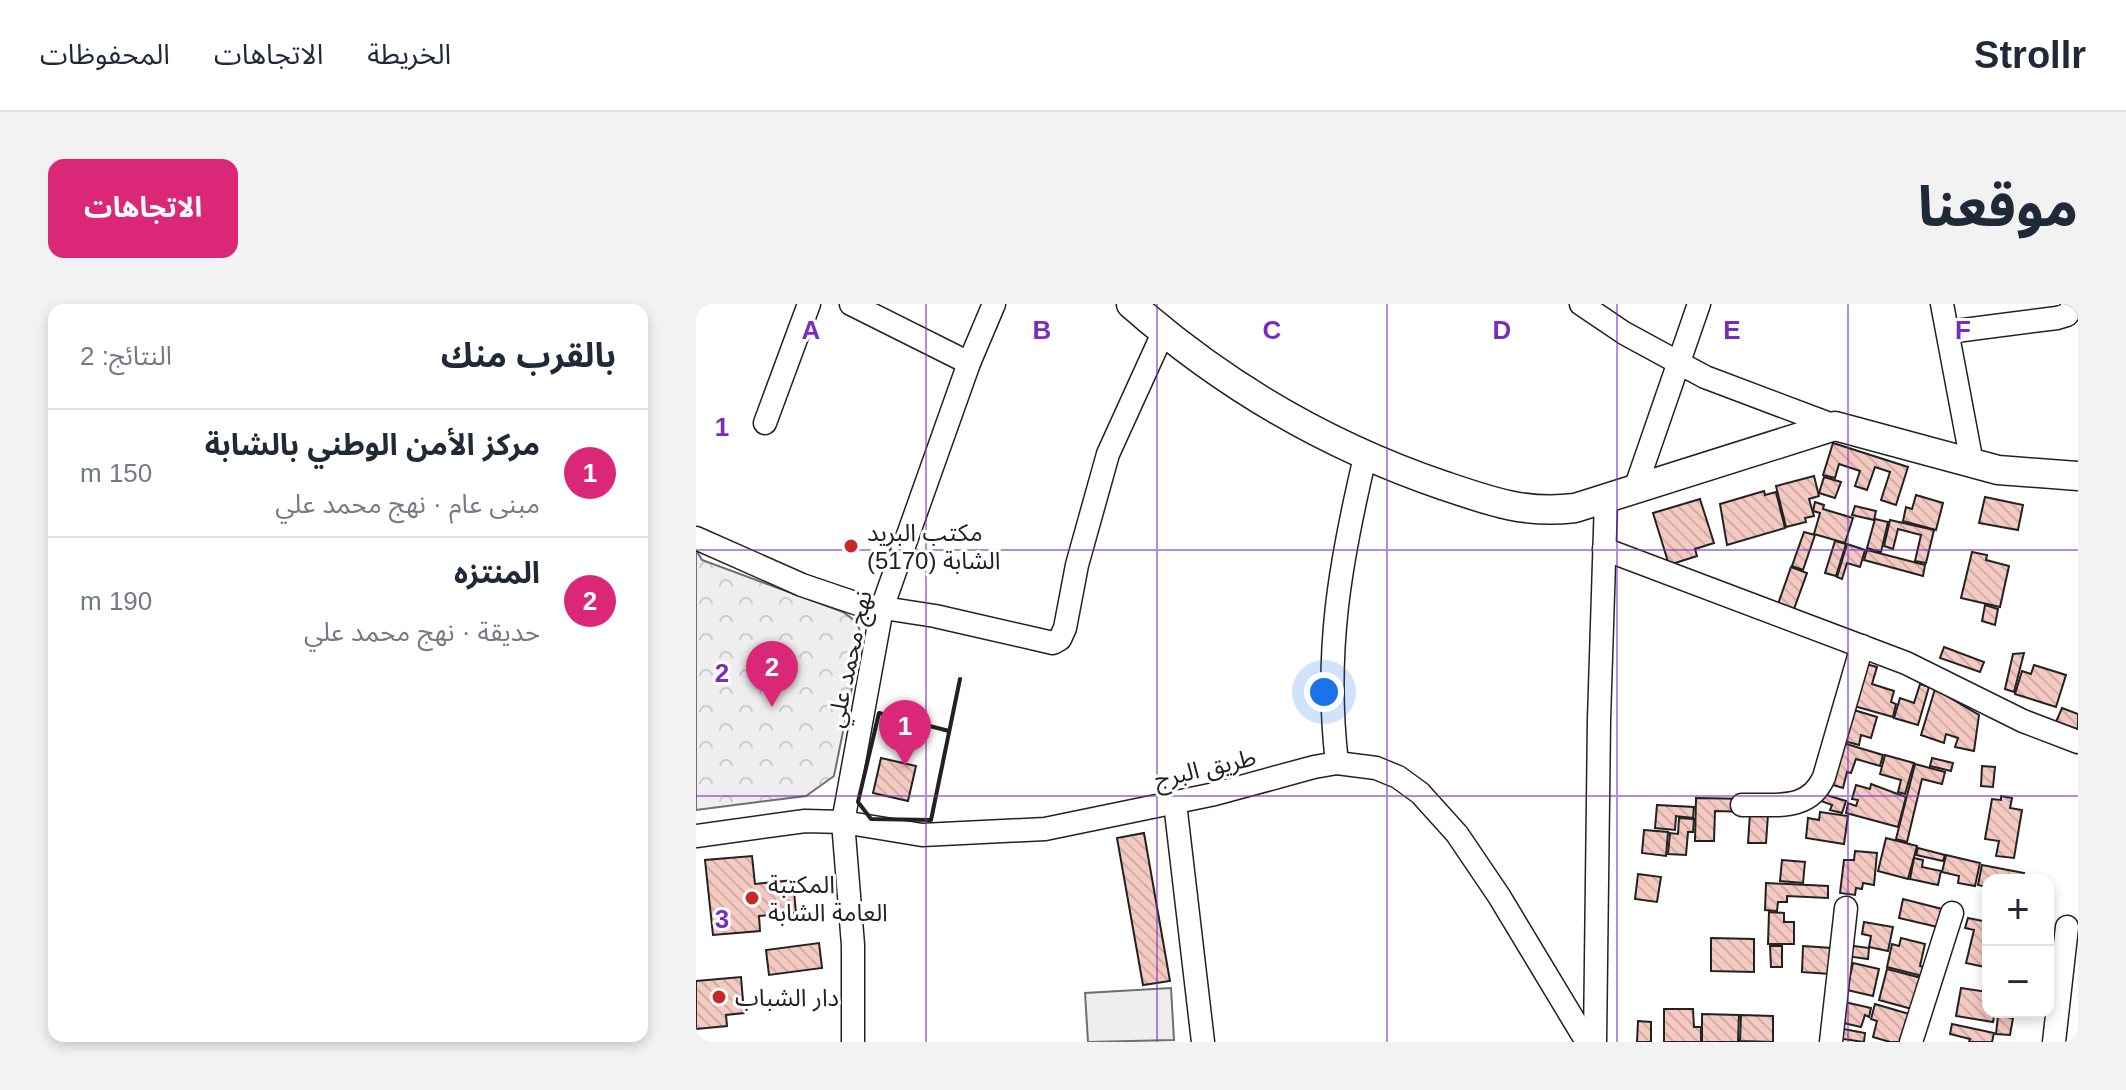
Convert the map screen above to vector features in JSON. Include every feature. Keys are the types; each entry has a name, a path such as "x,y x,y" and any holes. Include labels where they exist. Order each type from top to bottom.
{"main road":[{"path":"1131,304 1163,333 1267,406 1365,457 1518,508 1547,511 1575,508 1835,426 2009,471 2078,476"}],"street":[{"path":"765,423 809,304"},
{"path":"851,304 969,363"},
{"name":"نهج محمد علي","path":"853,1042 853,945 843,822 882,608 969,363 994,304"},
{"path":"1581,304 1678,364 1835,426"},
{"path":"1635,489 1699,304"},
{"path":"1942,304 1972,463"},
{"path":"1948,332 2057,318 2067,315 2075,304"},
{"path":"696,538 814,590 858,604 935,616 1053,643 1060,639 1065,628 1077,565 1108,454 1163,333"},
{"path":"1337,763 1331,695 1334,618 1344,552 1365,457"},
{"path":"1595,1042 1606,499"},
{"path":"1604,549 1862,646 1927,673 2023,721 2078,742"},
{"path":"1742,805 1792,804 1815,794 1824,777 1862,646"},
{"name":"طريق البرج","path":"696,836 805,821 843,822 922,835 1045,829 1175,803 1337,763 1376,768 1398,777 1436,808 1499,896 1587,1042"},
{"path":"1175,803 1203,1042"},
{"path":"1831,1042 1846,908"},
{"path":"1911,1042 1952,913"},
{"path":"2054,1042 2067,927"}],"green space":[{"path":"696,550 702,560 843,612 857,622 862,638 834,776 806,796 696,810"},
{"path":"1171,988 1174,1040 1088,1042 1085,993"}],"building":[{"path":"1833,443 1908,467 1896,505 1881,500 1890,472 1875,467 1867,490 1855,486 1860,471 1839,464 1835,478 1823,475"},
{"path":"1814,476 1819,496 1809,499 1814,516 1805,518 1806,522 1786,527 1776,486"},
{"path":"1824,477 1841,482 1835,498 1819,493"},
{"path":"1764,491 1765,495 1776,492 1785,528 1727,545 1720,504"},
{"path":"1916,495 1943,503 1936,530 1903,521 1906,507 1912,509"},
{"path":"1985,497 2023,505 2018,530 1979,523"},
{"path":"1700,499 1714,543 1695,549 1697,556 1669,565 1653,513"},
{"path":"1815,502 1824,505 1823,509 1853,518 1845,543 1814,534 1820,513 1813,511"},
{"path":"1855,506 1876,511 1874,520 1852,515"},
{"path":"1875,519 1888,522 1881,552 1867,548"},
{"path":"1890,520 1934,530 1926,563 1915,561 1921,535 1898,529 1893,549 1884,546"},
{"path":"1804,532 1815,535 1803,570 1792,566"},
{"path":"1835,541 1846,544 1836,576 1825,573"},
{"path":"1847,544 1865,550 1860,567 1847,563 1842,579 1837,577"},
{"path":"1867,550 1925,565 1923,576 1864,560"},
{"path":"1972,552 1987,555 1986,560 2009,566 2000,607 1961,598"},
{"path":"1791,567 1807,573 1794,609 1778,604"},
{"path":"1985,605 1998,609 1995,625 1982,621"},
{"path":"1944,647 1984,662 1980,672 1940,658"},
{"path":"2024,653 2014,692 2005,689 2013,654"},
{"path":"1866,664 1877,667 1872,684 1894,691 1891,702 1896,704 1893,717 1854,706"},
{"path":"2034,665 2066,675 2056,707 2015,694 2022,671 2031,674"},
{"path":"1920,684 1929,687 1918,725 1894,718 1900,698 1914,703"},
{"path":"1935,689 1979,715 1974,751 1955,747 1958,738 1946,734 1944,743 1921,735"},
{"path":"2062,708 2078,714 2078,729 2056,722"},
{"path":"1854,710 1877,717 1871,738 1861,735 1859,745 1844,741"},
{"path":"1843,743 1883,755 1880,766 1856,759 1851,773 1847,772 1843,788 1830,784"},
{"path":"1885,755 1914,763 1905,794 1898,792 1901,780 1880,774"},
{"path":"881,758 916,766 908,801 873,793"},
{"path":"1932,758 1953,763 1951,771 1930,766"},
{"path":"1915,764 1945,772 1942,784 1922,779 1907,842 1896,839"},
{"path":"1982,766 1995,767 1993,787 1981,786"},
{"path":"1871,784 1906,797 1898,827 1846,813 1848,803 1856,806 1858,800 1852,799 1856,785 1870,789"},
{"path":"1823,794 1846,801 1842,813 1830,810 1832,805 1821,801"},
{"path":"2001,796 2012,798 2010,808 2022,810 2014,858 1996,856 1999,841 1985,839 1992,799 2001,800"},
{"path":"1696,798 1750,799 1749,812 1715,811 1714,841 1695,841"},
{"path":"1751,799 1769,801 1766,843 1748,843"},
{"path":"1657,805 1694,807 1693,818 1676,816 1675,830 1655,828"},
{"path":"1820,812 1848,816 1844,844 1806,838 1808,818 1819,820"},
{"path":"1679,818 1694,819 1693,832 1688,832 1686,855 1668,854 1670,833 1678,834"},
{"path":"1644,830 1668,832 1666,856 1642,853"},
{"path":"1144,833 1170,981 1143,985 1117,838"},
{"path":"1886,838 1917,846 1908,879 1878,871"},
{"path":"1918,848 1945,855 1943,861 1916,855"},
{"path":"1855,851 1877,853 1874,885 1863,883 1862,889 1856,888 1855,895 1840,893 1844,860 1854,860"},
{"path":"1946,855 1980,863 1975,886 1958,883 1959,876 1942,872"},
{"name":"المكتبة العامة الشابة","path":"752,856 755,884 793,880 796,913 759,916 760,931 713,935 705,860"},
{"path":"1914,858 1923,860 1922,867 1941,871 1938,885 1910,879"},
{"path":"1782,860 1805,862 1803,883 1780,881"},
{"path":"1982,865 2024,873 1982,874 1982,886 1978,885"},
{"path":"1638,874 1661,877 1657,902 1635,899"},
{"path":"1766,883 1828,886 1828,898 1787,896 1787,902 1778,902 1777,911 1765,910"},
{"path":"1903,899 1950,911 1946,929 1899,918"},
{"path":"1769,912 1784,913 1784,922 1794,922 1794,944 1768,944"},
{"path":"1968,918 1982,921 1982,966 1966,963 1974,930 1965,928"},
{"path":"1864,922 1893,927 1888,951 1869,947 1871,936 1862,934"},
{"path":"1711,938 1754,939 1754,972 1711,971"},
{"path":"1901,938 1925,944 1920,966 1932,969 1930,978 1887,967 1892,944 1899,946"},
{"path":"819,943 822,968 769,975 766,950"},
{"path":"1847,945 1869,948 1868,959 1846,956"},
{"path":"1770,946 1782,946 1782,967 1771,967"},
{"path":"1803,946 1832,948 1830,974 1802,972"},
{"path":"1853,963 1879,969 1873,996 1847,990"},
{"path":"1887,969 1929,980 1912,1009 1879,1000"},
{"name":"دار الشباب","path":"741,977 744,1013 726,1015 727,1026 696,1029 696,981"},
{"path":"1961,988 1982,991 1982,1018 1994,1018 1993,1022 1956,1016"},
{"path":"1840,1001 1871,1008 1869,1017 1865,1015 1861,1027 1839,1022"},
{"path":"1875,1004 1916,1016 1909,1042 1890,1042 1873,1037 1877,1021 1871,1019"},
{"path":"1664,1009 1693,1009 1694,1027 1701,1027 1701,1042 1664,1042"},
{"path":"1702,1014 1739,1015 1738,1042 1702,1042"},
{"path":"1741,1015 1773,1016 1773,1042 1740,1041"},
{"path":"1998,1018 2013,1018 2010,1035 1996,1034"},
{"path":"1638,1021 1651,1022 1651,1042 1637,1042"},
{"path":"1952,1024 1994,1033 1992,1042 1969,1042 1970,1039 1950,1034"},
{"path":"1838,1028 1865,1033 1864,1042 1836,1038"}],"wall":[{"path":"949,731 879,713 858,802 871,819 931,820 960,679"}],"place":[{"name":"مكتب البريد الشابة (5170)","path":"851,546"},
{"name":"المنتزه","path":"772,707"},
{"name":"مركز الأمن الوطني بالشابة","path":"905,766"},
{"name":"المكتبة العامة الشابة","path":"752,898"},
{"name":"دار الشباب","path":"719,997"}]}
